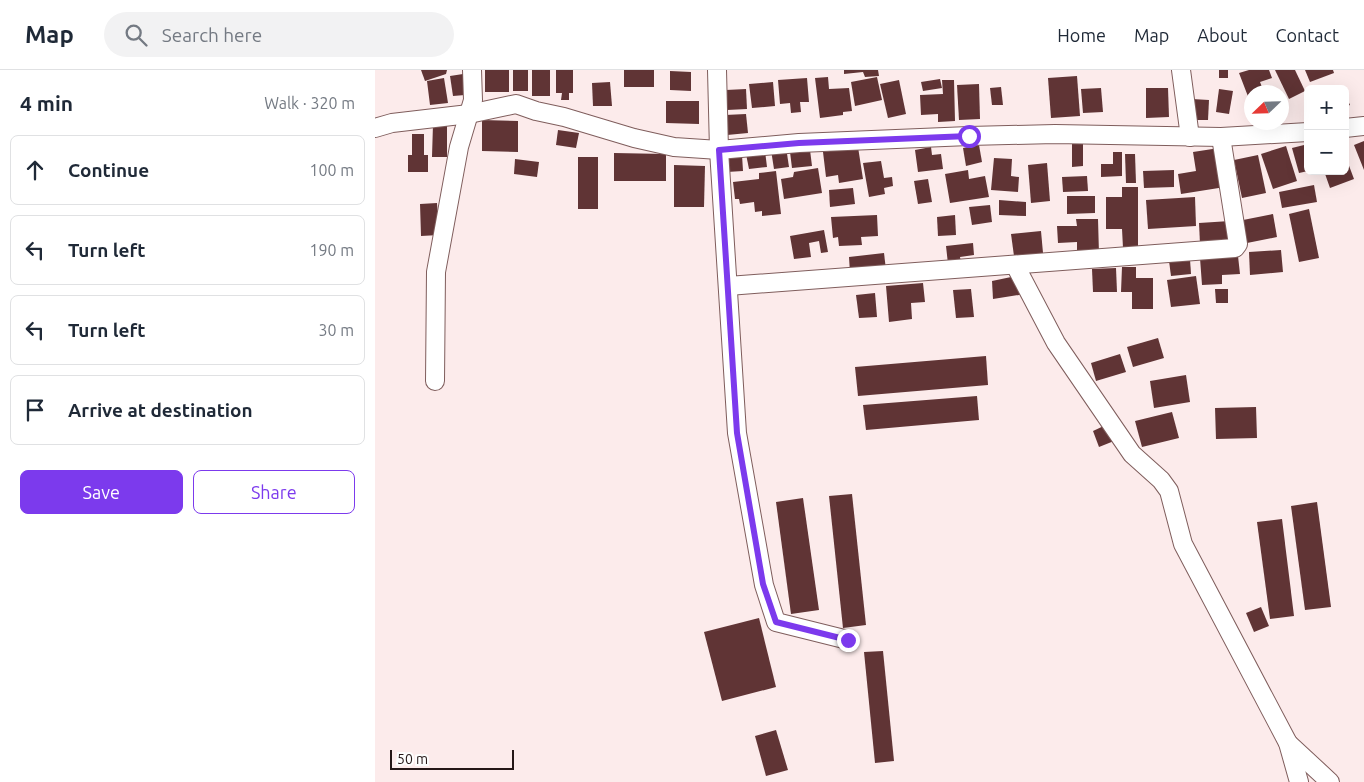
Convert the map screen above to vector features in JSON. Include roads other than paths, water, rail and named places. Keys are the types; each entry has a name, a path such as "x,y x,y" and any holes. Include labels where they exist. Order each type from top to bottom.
{"street":[{"path":"435,381 437,272 459,148 473,100 472,70"},
{"path":"717,70 719,150 737,433 763,584 776,622 848,640"},
{"path":"1181,70 1191,137"},
{"path":"375,128 392,123 469,114 516,104 537,112 564,117 634,138 674,147 719,150 799,143 969,136 1055,134 1221,137 1304,132"},
{"path":"1349,128 1364,126"},
{"path":"728,286 1236,247 1238,244 1221,137"},
{"path":"1015,265 1055,343 1132,454 1165,484 1169,492 1183,544 1288,743 1299,782"},
{"path":"1288,743 1330,782"}]}
